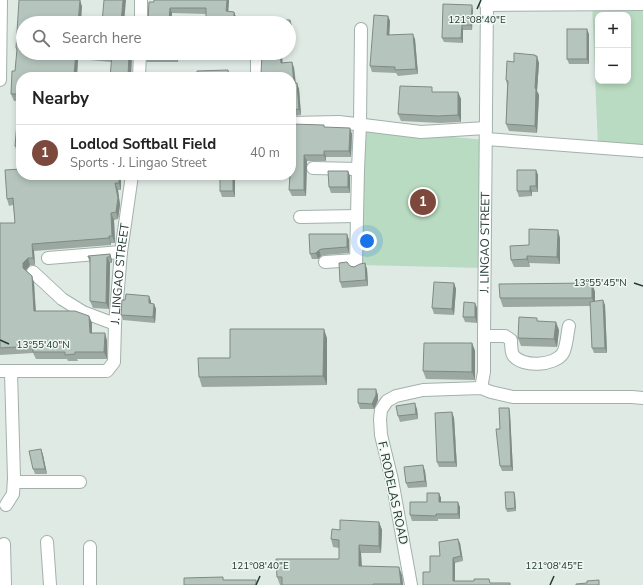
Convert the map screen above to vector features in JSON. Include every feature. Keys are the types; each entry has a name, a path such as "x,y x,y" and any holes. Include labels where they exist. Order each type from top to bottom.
{"street":[{"path":"0,80 1,0"},
{"path":"141,0 141,16"},
{"path":"486,2 643,4"},
{"name":"J. LINGAO STREET","path":"481,388 484,372 486,2"},
{"path":"325,262 356,262 361,29"},
{"path":"140,60 140,72"},
{"path":"257,60 257,72"},
{"path":"296,123 339,122 421,132 486,134 643,151"},
{"path":"313,168 358,169"},
{"name":"J. LINGAO STREET","path":"6,372 107,371 114,362 115,324 121,252 131,180"},
{"path":"300,217 357,216"},
{"path":"48,258 121,252"},
{"path":"33,272 62,299 83,312 115,324"},
{"path":"484,336 505,336 510,340 512,353 516,359 542,364 556,360 563,352 569,326"},
{"path":"6,372 14,482 13,494 6,505"},
{"path":"481,388 490,392 514,397 643,398"},
{"name":"F. RODELAS ROAD","path":"411,585 392,480 381,435 381,410 387,402 396,396 423,390 481,388"},
{"path":"14,482 80,482"},
{"path":"47,542 50,585"},
{"path":"4,544 6,585"},
{"path":"90,547 90,585"}],"green space":[{"path":"643,0 643,150 598,147 595,84 631,84 631,12 595,12 595,75 592,3"},
{"path":"364,129 486,140 483,268 362,265"}],"building":[{"path":"19,0 80,0 79,16 18,16"},
{"path":"104,0 123,0 122,16 103,16"},
{"path":"154,0 227,0 226,11 234,12 234,16 206,16 206,8 170,8 169,16 148,16 149,2 154,2"},
{"path":"443,4 472,5 471,25 462,25 461,38 442,38"},
{"path":"374,15 388,16 387,35 413,34 416,69 395,70 395,67 370,66"},
{"path":"567,29 587,29 587,59 567,59"},
{"path":"514,53 537,56 535,126 506,124 508,81 506,80 507,61 514,62"},
{"path":"16,60 75,60 74,72 16,72 16,94 11,94 12,71 15,71"},
{"path":"112,60 129,60 128,72 110,72"},
{"path":"262,60 281,60 281,63 292,62 293,72 261,72"},
{"path":"228,70 228,72 197,72"},
{"path":"296,83 297,83 299,109 296,109"},
{"path":"400,86 432,87 432,92 458,92 458,115 438,116 398,114"},
{"path":"296,124 350,128 349,151 324,151 324,155 304,155 304,190 289,190 290,180 296,180"},
{"path":"16,169 16,180 119,180 119,183 115,183 118,198 116,212 111,213 112,236 109,236 109,238 32,244 33,258 28,258 23,263 23,268 32,276 34,311 75,311 89,316 90,333 105,333 104,352 75,352 75,354 65,355 65,352 33,352 33,346 0,348 0,223 15,223 13,198 7,199 5,170"},
{"path":"517,170 536,170 536,186 530,186 530,191 517,191"},
{"path":"328,171 348,171 348,187 329,187"},
{"path":"220,180 233,180 233,191 220,191"},
{"path":"529,229 558,230 557,257 527,256 527,259 511,260 510,246 529,245"},
{"path":"309,234 347,234 347,247 322,249 316,253 310,254"},
{"path":"110,254 110,257 107,257 106,303 90,301 90,257 88,256"},
{"path":"347,262 350,266 354,267 365,263 366,280 340,282 339,263"},
{"path":"434,282 454,283 452,309 432,308"},
{"path":"592,283 592,298 500,298 499,284"},
{"path":"126,294 149,296 149,303 154,304 153,317 121,315 122,300 125,300"},
{"path":"603,300 605,348 592,348 590,302"},
{"path":"464,302 475,303 475,317 463,317"},
{"path":"519,317 537,318 537,321 556,322 554,339 518,338"},
{"path":"230,329 324,329 323,376 199,377 198,358 230,358"},
{"path":"424,343 472,343 472,372 423,371"},
{"path":"358,389 376,389 376,395 372,404 358,403"},
{"path":"415,403 416,414 398,416 396,406"},
{"path":"499,408 509,408 511,466 500,466 496,429 500,429"},
{"path":"452,412 455,462 437,462 435,413"},
{"path":"41,449 45,469 33,469 29,451"},
{"path":"423,465 425,481 406,483 404,467"},
{"path":"505,492 514,492 515,508 506,509"},
{"path":"427,493 439,493 439,502 458,502 458,514 436,514 436,516 410,515 410,502 427,502"},
{"path":"340,520 379,522 379,546 359,545 359,566 399,567 401,584 282,585 282,577 277,577 276,559 339,559 339,540 331,539 332,529 340,530"},
{"path":"458,539 461,556 453,558 453,581 489,579 490,583 510,583 510,585 423,585 423,572 430,572 430,556 440,556 439,542"},
{"path":"223,577 223,580 256,580 256,585 184,585 184,578"},
{"path":"599,580 599,585 576,585 587,583 587,581"}],"place":[{"name":"Lodlod Softball Field","path":"423,202"}]}
